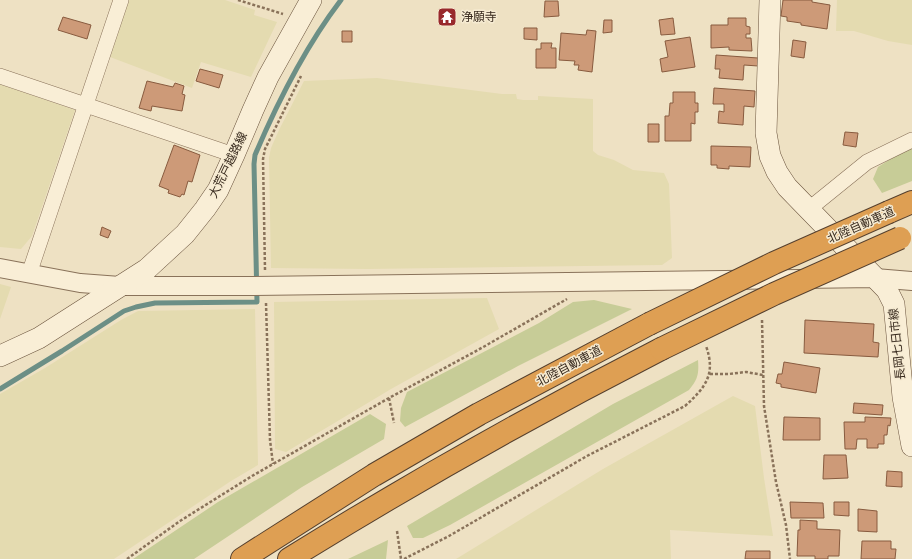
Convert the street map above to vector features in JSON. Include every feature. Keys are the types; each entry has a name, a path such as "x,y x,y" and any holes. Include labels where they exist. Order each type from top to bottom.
{"highway":[{"name":"北陸自動車道","path":"242,559 374,475 565,367 649,324 774,264 912,202"},
{"path":"289,559 385,500 578,391 774,294 906,235"},
{"path":"309,559 388,504 491,440"}],"main road":[{"name":"大荒戸越路線","path":"0,356 39,338 147,269 185,234 218,190 268,77 312,0"},
{"name":"長岡七日市線","path":"770,0 766,133 770,156 777,172 787,188 887,290 894,304 903,397 912,446"}],"street":[{"path":"29,274 121,0"},
{"path":"0,76 234,155"},
{"path":"809,209 867,162 912,140"},
{"path":"0,268 80,283 120,286 875,278 912,281"}],"path":[{"path":"238,0 279,12 299,21"},
{"path":"273,464 257,285 263,159 265,149 301,76"},
{"path":"127,559 180,521 273,464 389,398 478,350 572,295"},
{"path":"762,320 764,406 776,482 786,525 790,559"},
{"path":"397,531 403,559 449,536 587,456 685,406 698,395 710,374 710,358 705,344"},
{"path":"710,374 746,372 763,375"},
{"path":"389,398 394,424"}],"shaded area":[{"path":"128,0 225,0 255,10 254,15 277,22 251,77 201,62 192,88 110,57"},
{"path":"837,0 912,0 912,45 888,41 854,31 836,31"},
{"path":"377,78 502,94 516,94 517,99 523,100 538,100 538,96 593,99 593,151 598,155 614,160 633,170 664,173 669,184 672,258 662,265 368,269 271,268 269,158 271,148 279,130 304,81"},
{"path":"0,84 75,110 32,236 21,249 0,247"},
{"path":"0,284 11,287 0,319"},
{"path":"487,298 499,329 391,389 286,452 275,449 274,302"},
{"path":"255,309 258,465 231,481 114,559 0,559 0,394 138,311"},
{"path":"733,396 755,406 773,536 670,530 671,559 456,559 603,469"}],"green space":[{"path":"912,148 912,181 882,193 873,179 878,167 903,151"},
{"path":"594,300 632,309 518,366 405,427 400,421 401,408 407,392 539,323 573,302"},
{"path":"698,360 697,376 689,390 450,525 423,538 413,538 407,526 613,404"},
{"path":"370,414 386,424 384,439 302,487 194,559 133,559 218,502"},
{"path":"388,540 386,559 348,559"}],"building":[{"path":"783,0 812,0 812,2 830,5 827,29 787,21 787,17 781,16"},
{"path":"545,1 558,1 559,16 544,17"},
{"path":"63,17 91,25 87,39 58,30"},
{"path":"673,18 675,34 661,35 659,20"},
{"path":"728,18 746,18 746,26 750,27 750,34 746,34 746,38 751,38 752,51 729,50 729,47 711,48 711,25 728,25"},
{"path":"604,20 612,20 612,32 603,33"},
{"path":"524,28 537,28 537,40 524,39"},
{"path":"587,30 596,31 592,72 578,70 579,65 574,65 575,61 559,60 561,33 586,35"},
{"path":"342,31 352,31 352,42 342,42"},
{"path":"690,37 695,67 662,72 660,59 668,57 665,41"},
{"path":"793,40 806,42 804,58 791,56"},
{"path":"541,43 552,43 551,48 556,48 556,68 536,68 536,49 541,49"},
{"path":"716,55 758,58 758,66 744,65 743,80 719,78 720,69 715,69"},
{"path":"200,69 223,75 219,88 196,81"},
{"path":"147,81 173,87 175,83 184,86 182,94 185,95 182,111 152,106 151,111 139,108"},
{"path":"714,88 755,91 754,107 744,106 743,125 718,123 719,111 724,112 724,104 713,104"},
{"path":"673,92 695,92 695,103 698,103 698,112 695,112 695,124 691,123 691,141 665,141 665,116 669,116 670,103 673,103"},
{"path":"648,124 659,124 659,142 648,142"},
{"path":"845,132 858,133 856,147 843,145"},
{"path":"174,145 200,155 192,182 188,181 184,195 182,194 180,197 168,193 169,190 159,186"},
{"path":"711,146 751,147 750,167 729,166 729,169 717,168 717,165 711,165"},
{"path":"102,227 111,231 108,238 100,235"},
{"path":"805,320 874,324 873,342 879,343 878,357 804,353"},
{"path":"784,362 820,368 816,393 781,387 781,384 776,383 778,374 782,374"},
{"path":"854,403 883,405 882,415 853,413"},
{"path":"784,417 820,418 820,440 783,440"},
{"path":"865,417 891,418 890,426 888,425 887,435 884,435 884,444 878,444 878,448 867,448 867,439 857,439 856,449 845,449 844,422 865,422"},
{"path":"824,455 846,455 848,478 823,479"},
{"path":"887,471 902,472 902,487 886,486"},
{"path":"790,502 823,503 824,518 791,518"},
{"path":"834,502 849,502 849,516 834,515"},
{"path":"858,509 877,511 877,532 858,531"},
{"path":"800,520 817,521 817,529 840,530 839,556 828,556 828,559 815,559 815,556 797,556"},
{"path":"862,541 891,541 891,549 896,549 895,559 861,559"},
{"path":"746,551 770,551 770,559 745,559"}],"waterway":[{"path":"0,389 124,311 155,303 257,302 255,155 273,115 304,55 341,0"}],"place":[{"name":"浄願寺","path":"447,17"}]}
